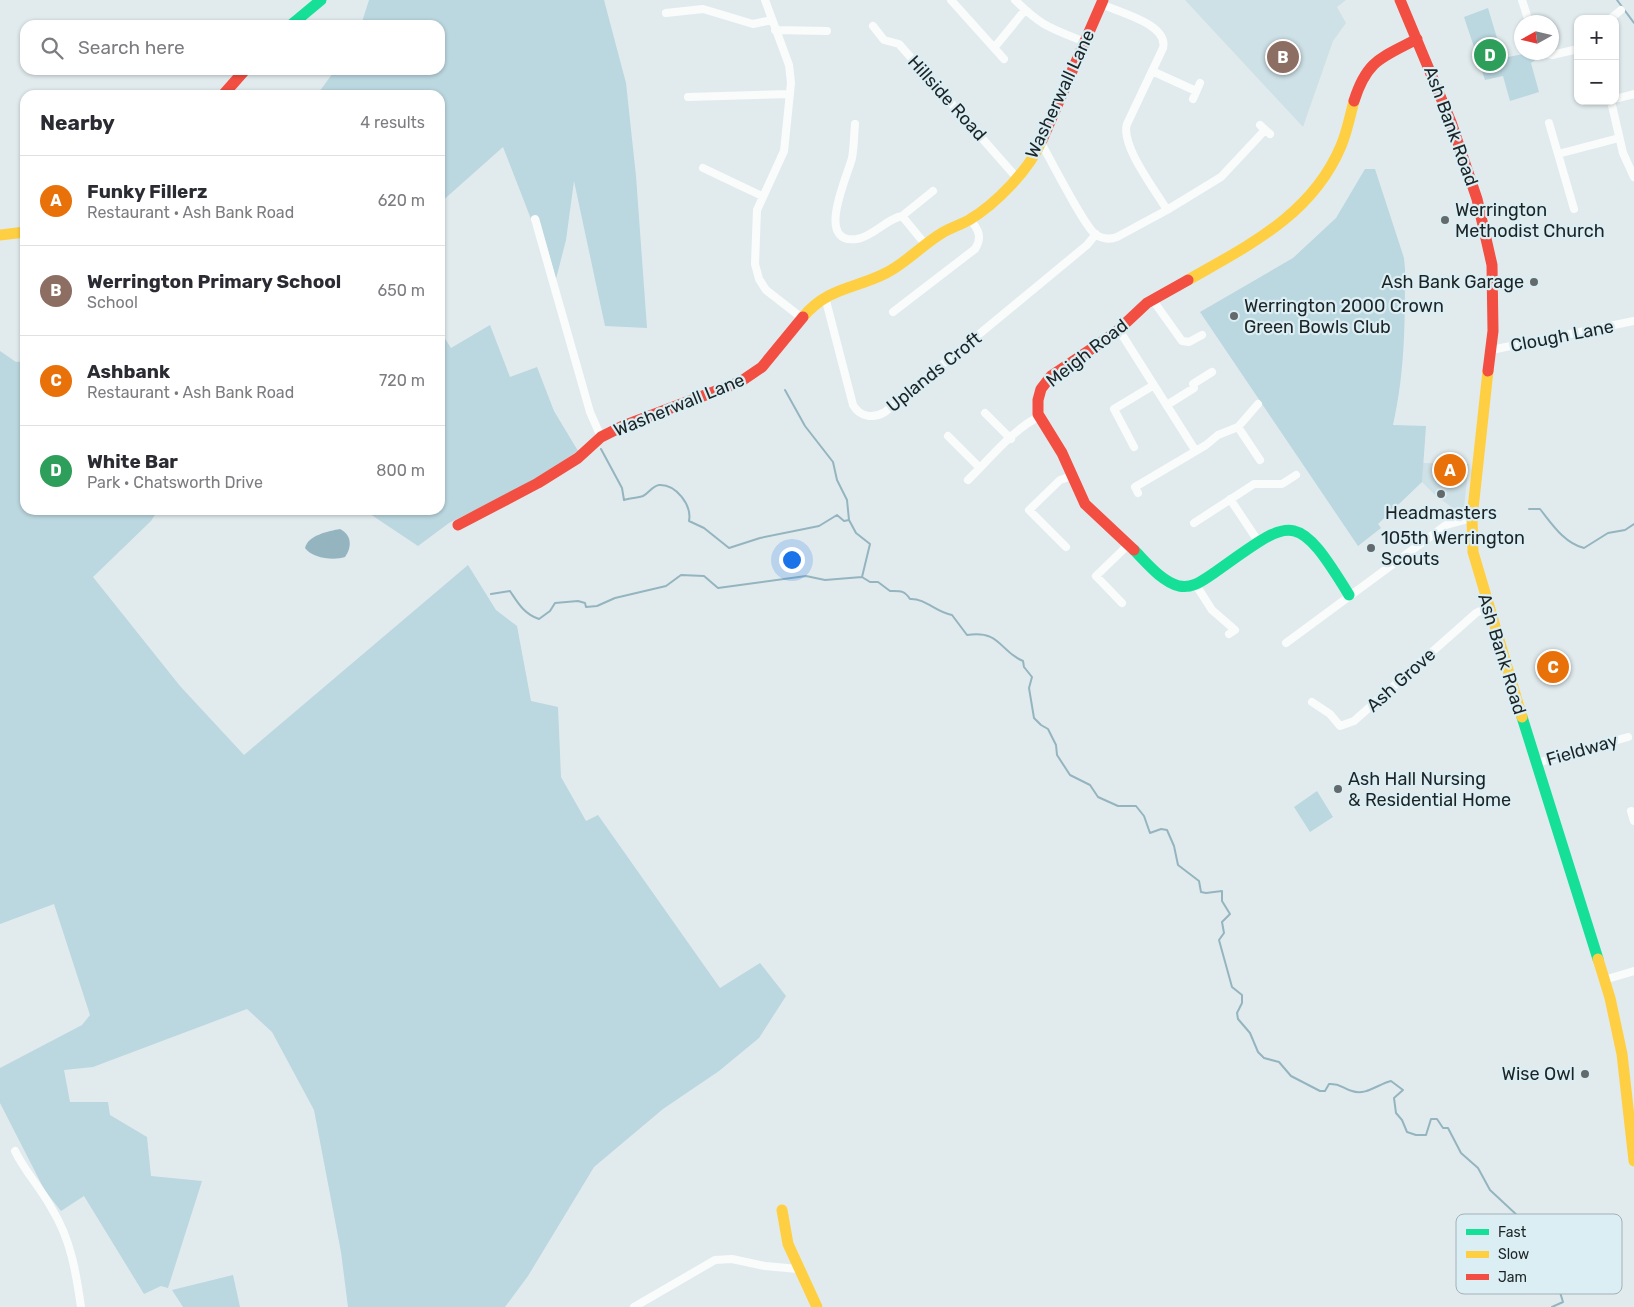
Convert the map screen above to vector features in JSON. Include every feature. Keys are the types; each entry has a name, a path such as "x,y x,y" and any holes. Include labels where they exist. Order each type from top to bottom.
{"main road":[{"path":"297,20 321,0"},
{"name":"Ash Bank Road","path":"1400,0 1451,122 1484,223 1492,265 1494,298 1491,350 1472,518 1474,552 1488,607 1614,1016 1622,1054 1634,1161"},
{"name":"Washerwall Lane","path":"458,525 538,483 578,458 601,437 623,426 740,382 762,367 813,305 844,287 886,273 942,232 970,219 1017,178 1041,143 1102,2"},
{"name":"Meigh Road","path":"1039,417 1038,400 1047,380 1119,330 1152,299 1264,237 1299,207 1327,172 1341,145 1361,78 1376,61 1417,39"},
{"path":"227,90 241,75"},
{"path":"0,235 20,233"},
{"path":"1039,417 1062,453 1085,504 1129,544 1164,580 1180,586 1196,585 1258,540 1279,529 1289,528 1303,532 1312,540 1349,595"},
{"path":"782,1210 788,1244 817,1307"}],"street":[{"path":"765,0 789,65 790,94 784,151 762,196 754,224 754,257 756,272 770,294 802,318"},
{"path":"951,0 1004,59"},
{"path":"1015,0 1044,26 1085,42"},
{"path":"1522,0 1527,15"},
{"path":"1102,2 1160,31 1164,45 1127,124 1126,137 1167,210"},
{"path":"672,15 704,9 753,24 772,20"},
{"path":"994,48 1024,10"},
{"name":"Hillside Road","path":"873,26 884,40 900,44 1017,178"},
{"path":"775,30 827,31"},
{"path":"1559,53 1574,50"},
{"path":"1152,71 1195,95 1200,83"},
{"path":"688,97 790,94"},
{"path":"1619,98 1634,94"},
{"path":"1612,105 1619,138 1631,165 1634,177"},
{"path":"1549,123 1574,209"},
{"path":"855,124 852,159 835,213 836,228 846,237 859,238 902,216 934,191"},
{"path":"1041,143 1089,227 1096,234 1106,239 1117,237 1167,210 1221,177 1265,130"},
{"path":"1558,154 1619,138"},
{"path":"703,168 762,196"},
{"path":"902,216 925,244"},
{"path":"535,219 590,412 601,437"},
{"path":"893,312 975,248 979,241 979,234 970,219"},
{"name":"Uplands Croft","path":"825,297 851,401 860,413 875,416 885,412 968,345 1087,245 1096,234"},
{"path":"1152,299 1182,341 1189,342 1202,335"},
{"name":"Clough Lane","path":"1491,350 1634,321"},
{"path":"1119,330 1195,450"},
{"path":"1167,405 1194,388 1193,384 1212,372"},
{"path":"1134,447 1114,409 1154,385"},
{"path":"1138,493 1135,487 1218,435 1238,427 1258,404"},
{"path":"985,413 1011,439"},
{"path":"968,480 1032,420 1039,417"},
{"path":"1238,427 1260,460"},
{"path":"948,436 980,468"},
{"path":"1194,523 1254,484 1282,484 1296,475"},
{"path":"1066,547 1029,510 1060,480 1072,476"},
{"path":"1230,499 1258,540"},
{"path":"1286,643 1446,525 1472,518"},
{"path":"1122,603 1096,576 1129,544"},
{"path":"1196,585 1212,610 1235,630 1229,634"},
{"name":"Ash Grove","path":"1312,702 1330,714 1340,726 1354,721 1476,613 1488,607"},
{"name":"Fieldway","path":"1537,763 1628,737"},
{"path":"1631,812 1634,821"},
{"path":"1604,980 1634,971"},
{"path":"15,1151 52,1208 66,1236 74,1260 81,1307"},
{"path":"634,1307 715,1260 732,1259 765,1266 798,1268"}],"shaded area":[{"path":"369,0 604,0 626,83 636,176 647,328 605,326 574,181 566,240 556,279 539,217 531,219 503,147 445,199 445,90 321,90 331,75 445,75 445,20 363,20"},
{"path":"1185,0 1346,0 1337,7 1346,23 1333,41 1303,127"},
{"path":"1488,8 1503,58 1514,56 1514,60 1536,60 1531,63 1539,92 1510,101 1503,76 1485,80 1464,17"},
{"path":"1365,169 1375,169 1404,258 1404,347 1393,425 1426,426 1422,482 1378,524 1381,528 1358,546 1200,312 1293,258 1336,218"},
{"path":"490,325 510,377 537,367 554,411 578,451 529,483 449,523 418,546 372,515 445,515 445,339 451,348"},
{"path":"0,351 16,362 20,362 20,515 155,515 151,521 93,577 180,686 244,755 468,565 496,610 517,626 531,701 558,707 561,777 586,821 598,815 720,988 760,963 786,996 759,1038 719,1071 663,1109 594,1167 528,1276 505,1307 348,1307 341,1252 314,1110 272,1032 247,1009 93,1067 64,1070 70,1102 108,1102 110,1115 147,1137 151,1176 202,1181 168,1288 161,1286 144,1294 84,1196 61,1211 45,1191 0,1103 0,1068 82,1025 90,1015 54,904 0,924"},
{"path":"1423,463 1469,464 1464,507 1460,513 1436,496 1422,482"},
{"path":"340,529 347,534 350,542 345,557 335,559 323,558 305,548 314,537 325,532"},
{"path":"1317,791 1333,817 1310,832 1294,807"},
{"path":"233,1275 240,1307 183,1307 172,1290"}],"waterway":[{"path":"1617,0 1634,23"},
{"path":"785,390 805,426 833,462 837,480 847,500 849,520 856,533 870,544 862,577"},
{"path":"601,449 622,488 624,500 643,496 659,485 671,488 685,502 688,508 689,521 704,528 729,548 760,538 819,526 837,515 844,521 849,520"},
{"path":"1529,509 1540,509 1564,537 1577,546 1584,548 1608,533 1625,530 1634,524"},
{"path":"491,594 510,591 525,611 539,619 550,611 555,603 578,601 585,603 586,607 597,606 615,598 666,586 681,575 704,576 718,588 806,576 825,580 862,577"},
{"path":"862,577 870,582 878,582 890,591 902,592 910,599 921,601 941,612 952,615 967,635 978,634 993,638 1015,657 1023,661 1024,667 1032,677 1029,688 1034,718 1048,729 1056,745 1057,755 1070,775 1090,785 1098,797 1118,806 1136,806 1144,816 1150,833 1161,829 1167,830 1174,846 1178,865 1199,881 1201,892 1222,891 1222,901 1230,914 1222,922 1224,933 1219,940 1232,987 1242,995 1242,1003 1237,1013 1238,1019 1250,1033 1258,1052 1264,1058 1279,1062 1291,1076 1320,1091 1325,1091 1329,1084 1333,1084 1352,1091 1362,1092 1391,1081 1403,1090 1394,1098 1396,1113 1402,1120 1407,1132 1416,1135 1426,1135 1431,1119 1437,1119 1443,1128 1448,1128 1461,1153 1478,1168 1490,1190 1516,1214"},
{"path":"1552,1307 1563,1302 1561,1294"}],"traffic: fast":[{"path":"297,20 321,0"},
{"path":"1134,550 1166,580 1172,584 1184,587 1198,583 1260,541 1277,533 1290,530 1303,535 1316,547 1349,595"},
{"path":"1522,717 1598,959"}],"traffic: slow":[{"path":"1188,280 1234,254 1276,226 1313,191 1329,170 1341,146 1354,101"},
{"path":"803,317 812,307 832,294 886,273 942,233 969,220 990,205 1021,174 1037,151 1042,140"},
{"path":"0,235 20,233"},
{"path":"1488,371 1472,518 1473,552 1522,717"},
{"path":"1598,959 1610,998 1622,1054 1634,1161"},
{"path":"782,1210 788,1244 817,1307"}],"traffic: jam":[{"path":"1042,140 1103,0"},
{"path":"1400,0 1451,122 1477,199 1492,265 1493,331 1488,371"},
{"path":"1354,101 1359,87 1370,68 1385,56 1417,39"},
{"path":"227,90 241,75"},
{"path":"1134,550 1085,504 1062,453 1038,414 1038,400 1041,389 1051,376 1115,333 1147,303 1188,280"},
{"path":"458,525 538,483 578,458 601,437 623,426 740,382 762,367 803,317"}],"place":[{"name":"White Bar","path":"1490,55"},
{"name":"Werrington Primary School","path":"1283,57"},
{"name":"Werrington Methodist Church","path":"1445,220"},
{"name":"Ash Bank Garage","path":"1534,282"},
{"name":"Werrington 2000 Crown Green Bowls Club","path":"1234,316"},
{"name":"Funky Fillerz","path":"1450,470"},
{"name":"Headmasters","path":"1441,494"},
{"name":"105th Werrington Scouts","path":"1371,548"},
{"name":"Ashbank","path":"1553,667"},
{"name":"Ash Hall Nursing & Residential Home","path":"1338,789"},
{"name":"Wise Owl","path":"1585,1074"}]}
